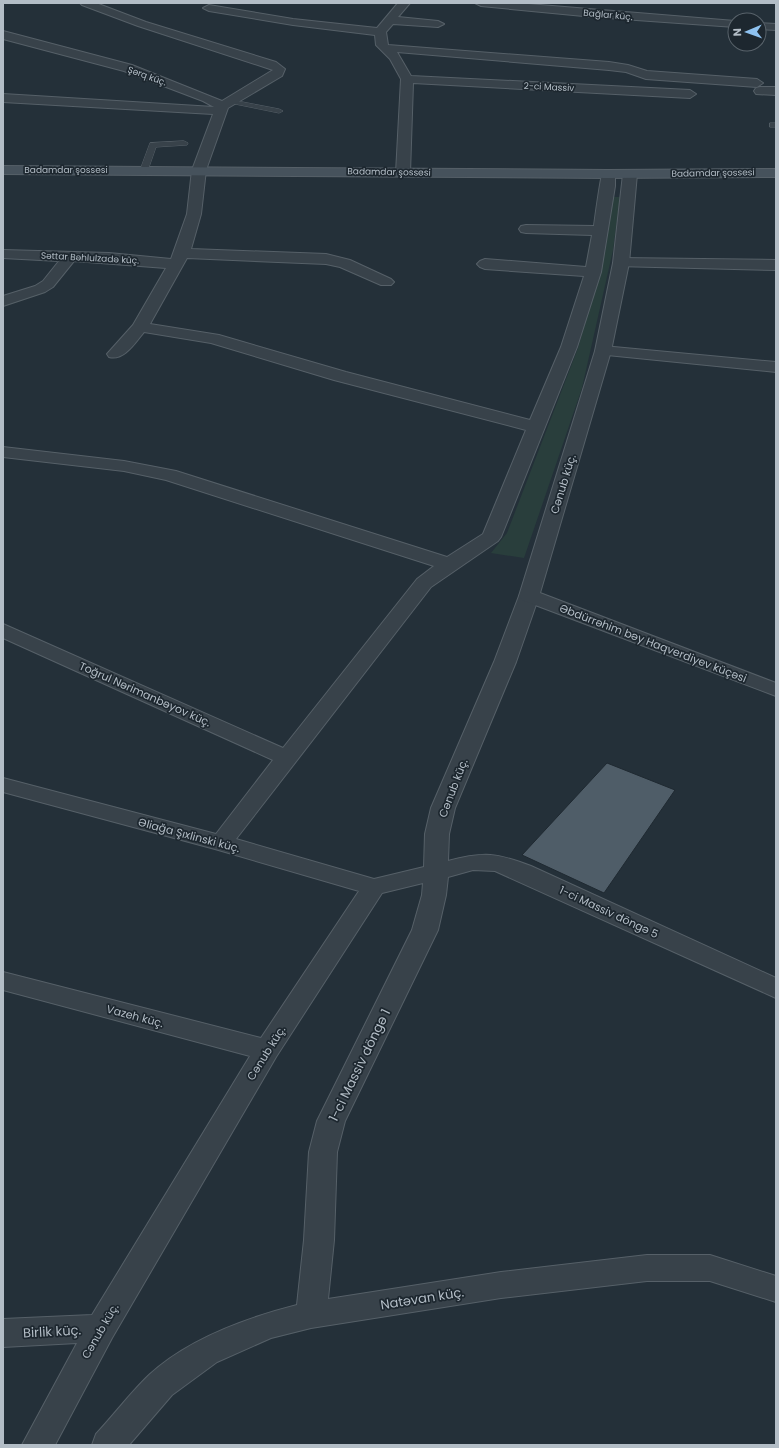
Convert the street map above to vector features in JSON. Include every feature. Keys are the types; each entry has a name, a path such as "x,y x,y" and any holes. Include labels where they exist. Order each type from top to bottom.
{"main road":[{"name":"Badamdar şossesi","path":"3,170 144,170 198,174 630,178 776,181"},
{"name":"Badamdar şossesi","path":"3,178 198,174 403,173 608,178"},
{"name":"Badamdar şossesi","path":"630,178 776,173"}],"street":[{"path":"3,98 226,104 278,73 279,69 272,64 142,24 86,3"},
{"path":"403,173 407,80 395,57 384,48 380,41 380,32 404,3"},
{"name":"Bağlar küç.","path":"481,3 594,14 727,23"},
{"path":"209,8 292,22 380,32"},
{"path":"389,20 438,24"},
{"name":"Şərq küç.","path":"3,34 39,46 128,68 226,104"},
{"path":"384,48 413,49 609,66 628,69 646,75 759,87 776,91"},
{"path":"137,64 226,104"},
{"name":"2-ci Massiv","path":"407,80 690,94"},
{"path":"115,354 140,327 179,258 194,214 198,174 226,104"},
{"path":"221,843 424,582 448,564 470,552 491,537 569,348 593,272 601,231 608,178"},
{"name":"Cənub küç.","path":"436,872 437,834 443,808 505,662 529,596 603,351 621,263 630,178"},
{"path":"526,229 601,231"},
{"name":"Səttar Bəhlulzadə küç.","path":"3,254 70,257 326,259 345,263 386,282"},
{"path":"3,301 40,289 48,284 70,257"},
{"path":"621,263 776,265"},
{"path":"485,264 593,272"},
{"path":"140,327 220,340 340,376 537,427"},
{"path":"603,351 776,367"},
{"path":"3,452 124,466 170,475 448,564"},
{"name":"Əbdürrəhim bəy Haqverdiyev küçəsi","path":"529,596 776,690"},
{"name":"Toğrul Nərimanbəyov küç.","path":"3,630 287,758"},
{"name":"Əliağa Şıxlinski küç.","path":"3,785 221,843 374,888"},
{"name":"1-ci Massiv döngə 5","path":"436,872 473,862 498,863 529,875 776,989"},
{"path":"374,888 436,872"},
{"name":"1-ci Massiv döngə 1","path":"311,1315 319,1240 323,1152 331,1121 425,930 434,895 436,872"},
{"name":"Cənub küç.","path":"38,1445 101,1328 267,1050 374,888"},
{"name":"Vazeh küç.","path":"3,981 267,1050"},
{"name":"Natəvan küç.","path":"108,1445 161,1385 206,1352 267,1326 311,1315 502,1285 647,1268 710,1268 776,1289"},
{"name":"Birlik küç.","path":"3,1334 101,1328"}],"lane":[{"path":"226,104 279,111"},
{"path":"144,170 153,145 184,143"}],"green space":[{"path":"613,197 620,197 613,250 582,388 524,558 491,553 507,533 578,348 605,253"}],"building":[{"path":"607,763 675,790 604,893 522,855"}]}
